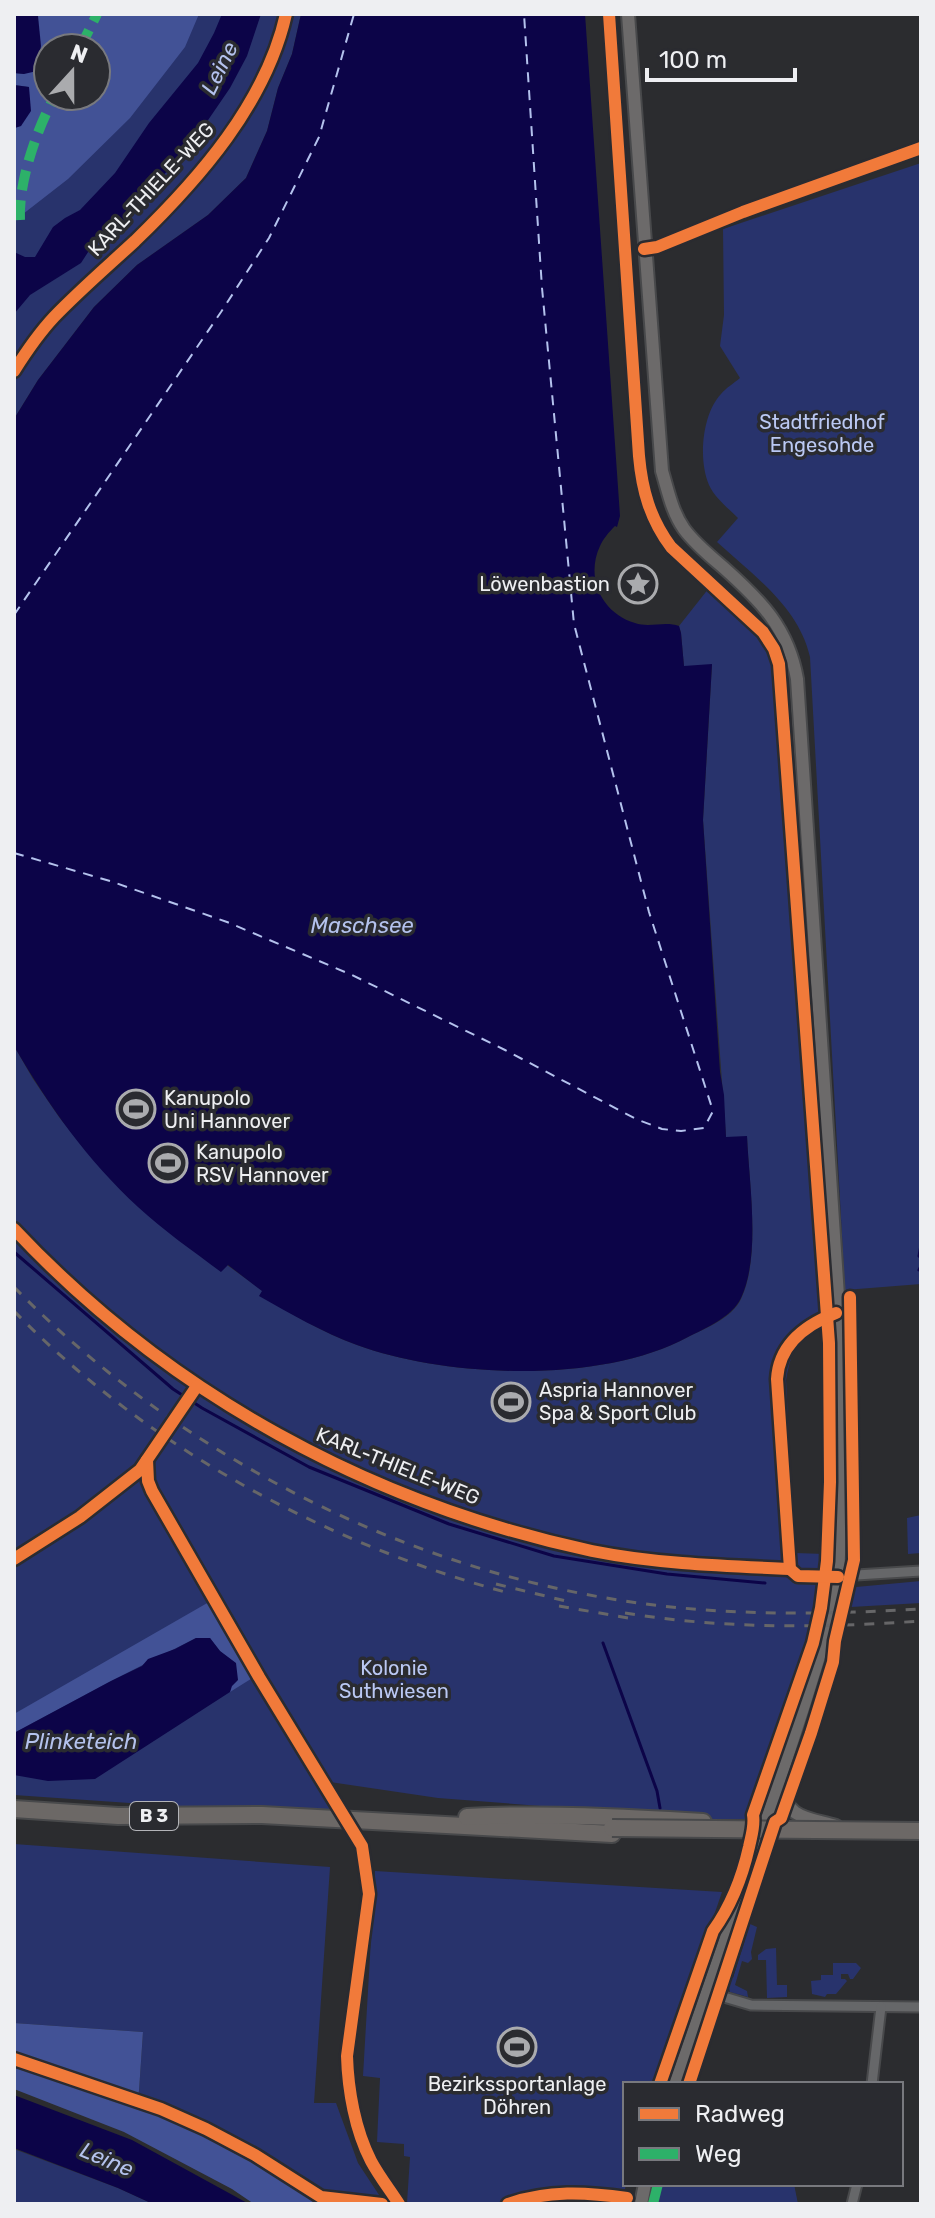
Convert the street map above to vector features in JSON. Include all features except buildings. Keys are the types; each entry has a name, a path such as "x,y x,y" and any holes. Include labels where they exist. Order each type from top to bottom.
{"highway":[{"name":"B 3","path":"14,1802 119,1809 226,1808 612,1831 921,1834"},
{"name":"B 3","path":"14,1809 118,1816 287,1814"},
{"name":"B 3","path":"330,1816 364,1813 612,1831"},
{"path":"449,1818 502,1815 646,1818 710,1822 736,1831 763,1831"}],"street":[{"path":"628,14 662,471 674,509 684,528 771,614 788,644 797,679 842,1487 838,1577 818,1663 676,2082"},
{"path":"833,1314 803,1330 792,1340 777,1370 790,1569 798,1576 838,1577 921,1571"},
{"path":"780,1778 785,1803 798,1816 863,1833"},
{"path":"763,1831 921,1834"},
{"path":"707,1992 751,2005 921,2007"},
{"path":"872,2082 881,2007"}],"green space":[{"path":"14,14 301,14 292,54 278,88 267,131 246,178 208,215 137,265 94,307 38,380 14,419"},
{"name":"Stadtfriedhof Engesohde","path":"921,163 921,1284 845,1290 810,657 796,623 785,607 717,542 738,518 718,499 709,485 703,450 706,425 715,403 740,378 720,346 724,315 723,229"},
{"name":"Kolonie Suthwiesen","path":"709,588 744,618 762,639 778,681 824,1323 812,1329 796,1347 786,1380 795,1553 825,1554 809,1641 747,1819 709,1819 438,1798 330,1782 333,1817 14,1795 14,1046 59,1117 87,1152 221,1271 227,1265 263,1291 260,1295 307,1322 357,1345 394,1356 479,1369 569,1369 613,1363 653,1352 718,1322 737,1306 751,1262 751,1197 747,1137 726,1137 703,820 712,665 684,667 679,626"},
{"path":"921,1515 921,1553 908,1554 907,1518"},
{"path":"921,1581 921,1603 851,1607 856,1587"},
{"path":"14,1844 330,1867 314,2103 336,2103 358,2163 385,2204 321,2197 255,2155 206,2129 136,2101 143,2032 14,2023"},
{"name":"Bezirkssportanlage Döhren","path":"375,1871 722,1892 657,2082 623,2082 623,2186 626,2186 622,2204 404,2204 407,2203 410,2157 404,2156 404,2144 377,2142 380,2078 363,2076"},
{"path":"750,1924 757,1927 752,1959 748,1963 742,1961 735,1985 747,1991 748,1997 730,1992 728,1984 730,1977 733,1978"},
{"path":"776,1948 777,1985 787,1985 787,1997 767,1998 766,1960 758,1960 758,1955 766,1949"},
{"path":"833,1963 856,1963 861,1968 853,1979 848,1974 841,1974 841,1979 847,1981 836,1994 825,1997 812,1994 811,1981 821,1980 821,1975 833,1975"},
{"path":"14,2149 118,2188 153,2204 14,2204"},
{"path":"662,2186 794,2186 798,2204 666,2204 658,2202"}],"shaded area":[{"path":"24,14 199,14 185,47 130,118 68,179 14,221 14,127 21,126 29,87 14,85 14,73 24,74 32,41 32,112 112,112 112,32 34,32 38,16"},
{"path":"209,1602 254,1677 230,1692 235,1663 210,1638 196,1638 14,1733 14,1714"},
{"path":"14,2023 143,2032 139,2091 135,2105 204,2132 253,2159 317,2201 342,2204 254,2204 232,2189 124,2132 14,2089"}],"water":[{"path":"14,14 38,16 40,32 32,32 32,72 14,73"},
{"name":"Leine","path":"222,14 261,14 247,56 204,126 174,164 142,194 133,212 92,246 81,263 30,295 14,314 14,252 35,257 53,227 80,210 115,173 149,123 198,63"},
{"name":"Maschsee","path":"301,14 585,14 620,516 617,527 600,546 594,570 600,593 614,611 640,624 679,626 684,666 712,664 703,820 720,1072 726,1137 747,1136 752,1218 751,1261 737,1305 718,1321 688,1337 653,1352 613,1363 524,1371 435,1364 357,1345 307,1322 259,1296 262,1291 228,1265 221,1272 138,1207 102,1171 70,1131 14,1046 14,419 38,380 94,307 137,265 208,215 246,178 267,131 278,88 292,54"},
{"path":"14,85 29,87 31,111 21,126 15,128"},
{"name":"Plinketeich","path":"196,1638 210,1638 220,1651 236,1663 238,1680 230,1692 95,1779 48,1781 14,1775 14,1733 142,1666 148,1659"},
{"name":"Leine","path":"14,2095 132,2140 249,2204 153,2204 14,2148"}],"waterway":[{"path":"921,1245 921,1258"},
{"path":"14,1252 173,1389 309,1467 449,1524 554,1556 667,1574 765,1583"},
{"path":"919,1270 921,1266"},
{"path":"603,1643 657,1791 660,1808"}],"ferry route":[{"path":"14,615 269,238 319,137 354,14"},
{"path":"14,853 110,881 227,922 352,975 636,1119 662,1129 681,1131 704,1128 713,1111 649,912 574,624 542,288 524,14"}],"railway":[{"path":"14,1287 80,1349 152,1405 227,1456 307,1500 391,1537 477,1567 565,1590 654,1605 788,1613 921,1609"},
{"path":"14,1311 66,1360 121,1405 241,1484 304,1517 370,1546 505,1592"},
{"path":"496,1584 570,1602"},
{"path":"559,1606 634,1619"},
{"path":"625,1613 699,1622 773,1626 921,1621"}],"marked path":[{"path":"88,32 97,14"},
{"path":"20,220 22,190 30,156 48,112"},
{"path":"653,2204 658,2186"}],"cycle path":[{"name":"KARL-THIELE-WEG","path":"14,371 54,317 159,217 227,138 263,78 286,14"},
{"path":"609,14 642,481 652,515 671,547 763,632 779,664 829,1343 830,1482 827,1561 821,1608 813,1643 753,1815 752,1835 739,1881 713,1931 661,2082"},
{"path":"644,249 657,247 743,212 921,148"},
{"name":"KARL-THIELE-WEG","path":"14,1229 74,1288 139,1342 207,1391 278,1434 353,1472 430,1504 510,1530 592,1551 666,1562 790,1569"},
{"path":"690,2082 775,1822 781,1818 811,1733 833,1662 854,1560 850,1297"},
{"path":"836,1313 804,1330 788,1346 777,1379 790,1569 798,1576 838,1577"},
{"path":"14,1559 80,1517 140,1470 197,1386"},
{"path":"147,1460 152,1491 259,1677 362,1846 369,1894 347,2056 349,2082 353,2110 365,2149 399,2204"},
{"path":"14,2059 161,2109 206,2129 255,2155 321,2197 382,2204"},
{"path":"508,2204 538,2196 567,2194 627,2198"}],"place":[{"name":"Löwenbastion","path":"638,584"},
{"name":"Kanupolo Uni Hannover","path":"136,1109"},
{"name":"Kanupolo RSV Hannover","path":"168,1163"},
{"name":"Aspria Hannover Spa & Sport Club","path":"511,1402"},
{"name":"Bezirkssportanlage Döhren","path":"517,2047"}]}
